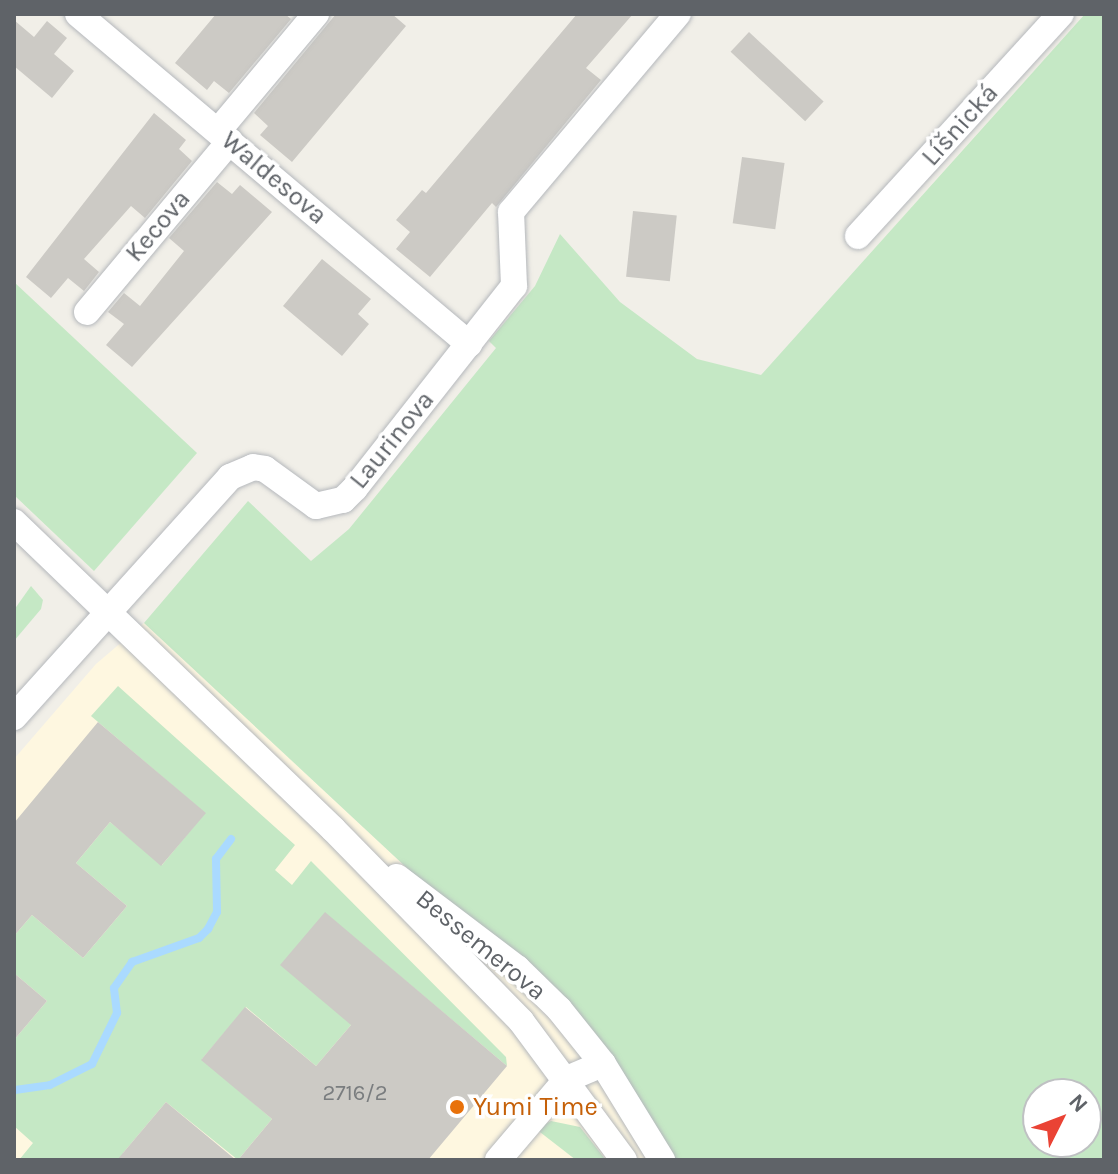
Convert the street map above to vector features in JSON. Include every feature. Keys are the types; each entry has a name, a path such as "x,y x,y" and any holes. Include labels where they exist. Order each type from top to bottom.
{"street":[{"name":"Waldesova","path":"78,14 469,344"},
{"name":"Kecova","path":"87,312 316,14"},
{"name":"Laurinova","path":"14,717 105,610 240,471 265,469 316,506 343,500 514,286 511,212 678,14"},
{"name":"Líšnická","path":"858,236 1061,14"},
{"name":"Bessemerova","path":"14,522 333,829 521,1021 567,1079 624,1160"},
{"name":"Bessemerova","path":"333,829 517,968 559,1009 603,1064 662,1160"},
{"path":"498,1160 567,1079 603,1064"}],"shaded area":[{"path":"144,623 614,1061 673,1160 14,1160 14,759 96,664"}],"green space":[{"path":"1085,14 1104,14 1104,1160 676,1160 614,1061 144,623 248,501 311,561 349,529 496,348 489,341 535,286 560,234 620,302 697,359 761,375"},
{"path":"14,282 197,453 94,571 14,495"},
{"path":"31,586 43,600 41,609 14,641 14,610"},
{"path":"118,686 295,845 275,870 292,885 311,861 506,1057 507,1066 325,913 351,1025 316,1066 246,1007 202,1059 272,1119 238,1160 166,1102 123,1153 130,1160 19,1160 33,1143 14,1126 14,1040 47,1001 14,973 14,936 32,915 83,958 127,906 76,863 110,822 162,865 205,813 91,716"},
{"path":"551,1121 580,1127 606,1160 576,1160 536,1129"}],"building":[{"path":"216,14 285,14 291,19 229,93 214,81 207,90 175,63"},
{"path":"336,14 392,14 406,26 292,162 260,135 268,126 254,113"},
{"path":"577,14 633,14 586,68 601,80 496,207 492,203 430,277 396,249 410,232 396,220 422,190 426,193"},
{"path":"14,20 34,37 47,21 67,38 54,54 74,71 52,98 14,66"},
{"path":"749,32 824,102 805,121 731,52"},
{"path":"154,113 186,140 179,149 192,161 145,218 131,206 84,259 99,272 84,291 68,278 51,298 26,277"},
{"path":"742,157 785,163 775,229 733,223"},
{"path":"217,182 232,194 240,185 272,212 132,367 106,345 124,324 108,312 124,293 140,306 184,251 169,238"},
{"path":"633,211 677,216 670,281 626,277"},
{"path":"322,259 371,299 358,314 369,324 342,356 283,306"},
{"path":"98,722 206,813 161,866 110,822 76,863 127,906 83,958 32,915 14,936 14,823"},
{"path":"325,912 507,1066 428,1160 238,1160 272,1119 201,1060 245,1007 316,1066 351,1025 280,965"},
{"path":"14,973 47,1001 14,1040"},
{"path":"166,1102 236,1160 117,1160"}],"waterway":[{"path":"15,1090 50,1085 92,1064 117,1013 114,988 132,962 199,938 208,929 217,912 216,859 231,839"}],"place":[{"name":"Yumi Time","path":"457,1107"}]}
